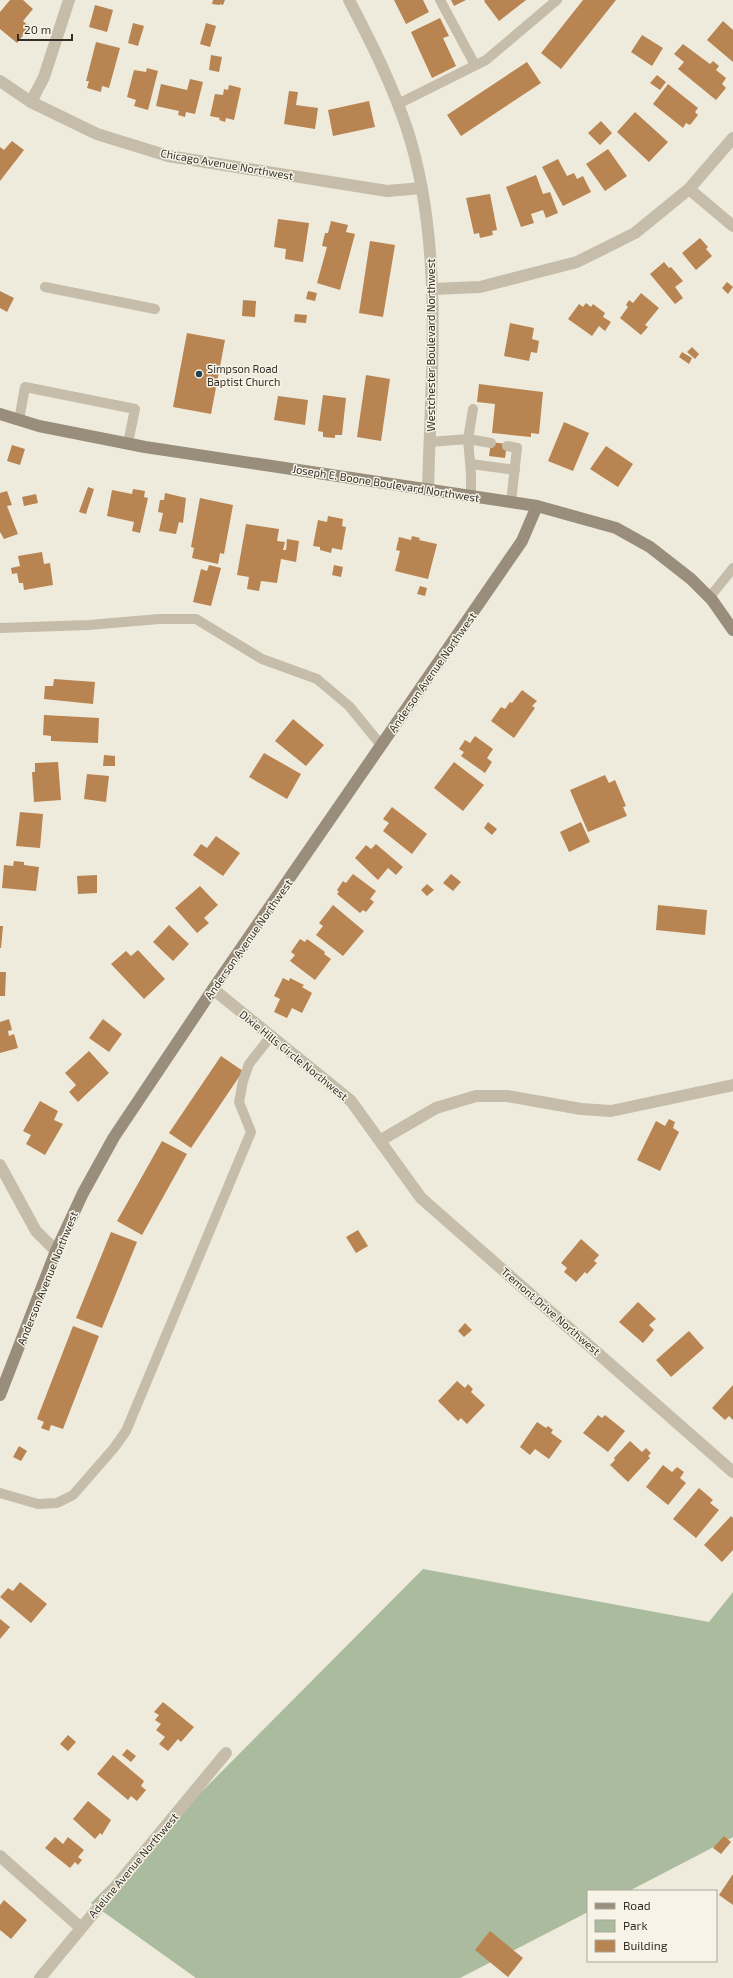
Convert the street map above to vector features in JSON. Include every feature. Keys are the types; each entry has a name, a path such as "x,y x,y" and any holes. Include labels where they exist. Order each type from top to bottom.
{"street":[{"path":"31,102 44,77 69,0"},
{"name":"Westchester Boulevard Northwest","path":"349,0 387,73 408,130 422,188 429,239 432,289 428,489"},
{"name":"Chicago Avenue Northwest","path":"0,81 31,102 97,134 168,156 387,191 422,188"},
{"path":"432,289 480,287 577,262 635,233 689,189 733,138"},
{"path":"689,189 733,226"},
{"name":"Joseph E. Boone Boulevard Northwest","path":"0,414 39,426 128,443 537,506 616,528 650,547 685,574 709,598 733,630"},
{"name":"Anderson Avenue Northwest","path":"0,1395 56,1251 83,1193 114,1137 213,989 522,541 537,506"},
{"name":"Dixie Hills Circle Northwest","path":"213,989 351,1101 381,1140"},
{"path":"381,1140 436,1108 476,1096 507,1096 582,1109 611,1111 733,1085"},
{"name":"Tremont Drive Northwest","path":"381,1140 421,1198 733,1472"},
{"path":"0,1165 36,1231 56,1251"},
{"name":"Adeline Avenue Northwest","path":"40,1978 226,1753"},
{"path":"0,1856 81,1928"}],"lane":[{"path":"440,0 475,65"},
{"path":"398,104 486,60 557,0"},
{"path":"45,287 155,309"},
{"path":"19,420 25,387 135,409 128,443"},
{"path":"471,496 471,464 468,439 473,410"},
{"path":"429,442 468,439 491,443"},
{"path":"507,446 516,448 511,502"},
{"path":"471,464 515,470"},
{"path":"709,598 733,568"},
{"path":"0,628 89,625 159,619 196,619 262,659 317,679 350,706 381,745"},
{"path":"0,1493 38,1504 57,1502 68,1497 73,1494 90,1476 114,1448 126,1431 251,1132 239,1102 243,1081 249,1064 271,1036"}],"green space":[{"path":"423,1569 709,1622 733,1592 733,1837 631,1890 587,1890 587,1913 460,1978 196,1978 91,1903"}],"building":[{"path":"10,0 23,0 33,9 23,21 30,27 17,43 0,29 0,12"},
{"path":"213,0 225,0 223,5 220,5 212,4"},
{"path":"394,0 423,0 429,12 406,24"},
{"path":"451,0 466,0 454,6"},
{"path":"526,0 499,21 484,1"},
{"path":"583,0 616,0 561,69 541,53"},
{"path":"95,5 113,10 107,32 89,27"},
{"path":"440,18 449,36 443,38 456,66 432,78 411,32"},
{"path":"723,21 733,30 733,62 707,40"},
{"path":"133,23 144,26 138,46 128,43"},
{"path":"206,23 216,26 210,47 200,44"},
{"path":"642,35 663,48 652,66 631,52"},
{"path":"96,42 120,48 109,88 102,86 101,92 87,88 89,81 86,81"},
{"path":"683,44 710,64 713,61 719,66 716,70 726,78 722,84 726,88 716,100 678,69 684,62 674,54"},
{"path":"211,55 222,57 219,72 209,70"},
{"path":"527,62 541,83 461,136 447,115"},
{"path":"147,68 158,71 148,110 134,106 136,100 127,97 134,70 146,72"},
{"path":"657,75 666,82 660,90 650,83"},
{"path":"190,79 203,82 195,114 186,112 185,117 178,115 179,111 156,106 161,84 187,90"},
{"path":"668,84 698,108 695,112 698,115 690,125 686,123 683,128 653,104"},
{"path":"229,85 241,88 234,120 226,118 225,122 219,120 220,118 210,116 215,94 223,95 224,89 228,90"},
{"path":"289,91 298,92 296,105 318,108 315,129 284,124"},
{"path":"369,101 375,127 333,136 328,110"},
{"path":"635,112 668,142 649,162 617,132"},
{"path":"601,121 612,133 600,145 588,133"},
{"path":"12,141 24,150 0,181 0,147 4,150"},
{"path":"608,149 627,176 605,191 586,164"},
{"path":"558,159 567,176 574,173 577,179 583,176 591,192 563,206 542,167"},
{"path":"536,175 543,194 550,192 558,213 546,218 543,210 531,214 534,223 521,227 506,187"},
{"path":"490,194 497,230 492,231 493,235 480,238 479,233 474,234 466,198"},
{"path":"278,219 309,223 303,262 285,259 286,249 274,247"},
{"path":"331,221 348,225 346,232 355,234 340,290 317,283 327,247 322,246 325,233 328,233"},
{"path":"700,238 708,247 706,249 712,256 696,270 682,253"},
{"path":"370,241 395,245 383,317 359,313"},
{"path":"664,262 669,268 671,267 683,281 675,287 683,298 675,304 650,274"},
{"path":"727,282 733,287 728,294 722,288"},
{"path":"0,291 14,298 7,312 0,308"},
{"path":"308,291 317,293 315,301 306,299"},
{"path":"641,293 659,308 645,325 648,327 641,335 620,318 628,307 626,305 629,300 633,303"},
{"path":"243,300 256,301 255,317 242,316"},
{"path":"586,303 591,307 593,304 605,313 603,317 611,322 605,331 599,326 592,336 568,319 579,304 583,307"},
{"path":"295,314 307,315 306,323 294,322"},
{"path":"510,323 534,328 532,339 539,341 537,353 531,352 529,361 504,356"},
{"name":"Simpson Road Baptist Church","path":"187,333 225,340 211,414 173,407"},
{"path":"692,347 699,354 695,359 687,352"},
{"path":"682,352 692,358 689,364 679,357"},
{"path":"366,375 390,379 381,441 357,437"},
{"path":"479,384 543,392 539,434 531,433 531,437 492,433 495,404 477,402"},
{"path":"323,395 346,398 342,435 335,435 335,438 323,437 323,432 318,431"},
{"path":"278,396 308,400 305,425 274,420"},
{"path":"564,422 589,433 573,471 548,461"},
{"path":"491,442 507,444 505,458 489,456"},
{"path":"12,445 25,449 20,465 7,461"},
{"path":"606,446 633,464 618,487 590,469"},
{"path":"88,487 94,489 86,514 79,512"},
{"path":"133,489 145,491 144,497 148,498 140,533 132,531 134,522 107,516 112,490 132,494"},
{"path":"7,491 12,505 7,506 18,534 4,539 0,532 0,493"},
{"path":"165,493 186,498 183,523 179,522 176,534 159,531 163,513 158,512 160,500 164,500"},
{"path":"36,494 38,503 24,506 22,497"},
{"path":"200,498 233,505 224,554 220,553 218,564 192,558 194,548 191,547"},
{"path":"328,516 343,519 342,526 346,527 342,550 332,548 331,553 320,550 320,547 313,546 318,520 327,522"},
{"path":"246,524 279,529 277,541 285,542 283,550 286,550 287,539 299,541 296,562 281,559 277,583 261,581 259,591 247,589 249,577 237,575"},
{"path":"412,536 420,538 419,540 437,544 428,579 395,571 400,551 396,550 399,537 411,540"},
{"path":"42,552 44,564 50,563 53,585 24,590 23,583 19,583 17,573 12,574 11,568 20,566 18,556"},
{"path":"209,565 221,568 211,606 193,602 201,569 207,571"},
{"path":"334,565 343,567 341,577 332,575"},
{"path":"420,586 427,588 425,596 417,594"},
{"path":"54,679 95,682 93,704 44,699 45,686 53,686"},
{"path":"522,690 537,701 532,706 535,708 514,738 491,721 501,707 505,709 510,702 512,703"},
{"path":"44,715 99,718 98,743 51,741 51,736 43,735"},
{"path":"293,719 324,745 306,766 275,741"},
{"path":"475,736 493,749 487,758 492,762 485,773 461,756 464,752 459,749 465,740 470,743"},
{"path":"264,753 301,774 287,799 249,777"},
{"path":"104,755 115,756 115,766 103,766"},
{"path":"58,762 61,800 34,802 32,772 35,772 35,763"},
{"path":"454,762 484,785 463,811 434,788"},
{"path":"87,774 109,776 106,802 84,799"},
{"path":"605,775 609,783 615,780 626,806 623,807 627,816 588,832 570,790"},
{"path":"392,807 427,834 412,854 383,831 389,823 383,819"},
{"path":"20,812 43,814 40,848 16,846"},
{"path":"488,822 497,829 492,835 484,828"},
{"path":"581,822 590,842 569,852 560,832"},
{"path":"216,836 240,853 223,876 193,855 201,844 207,848"},
{"path":"376,844 403,867 396,875 388,868 378,880 355,858 366,845 371,849"},
{"path":"14,861 24,862 24,865 39,867 36,891 2,888 4,865 13,866"},
{"path":"353,874 376,891 370,899 374,902 366,912 363,910 360,913 337,894 339,892 337,890 343,881 346,883"},
{"path":"451,874 461,882 453,891 443,883"},
{"path":"97,875 97,893 78,894 77,876"},
{"path":"427,884 434,890 427,896 421,890"},
{"path":"200,886 218,905 204,918 209,923 197,933 175,908"},
{"path":"333,905 364,931 343,956 316,935 323,926 319,923"},
{"path":"658,905 707,910 705,935 656,930"},
{"path":"169,925 189,944 173,961 153,942"},
{"path":"0,926 3,926 1,948 0,948"},
{"path":"300,939 305,942 307,939 325,952 324,954 331,959 315,980 290,961 295,955 291,952"},
{"path":"138,950 165,979 144,999 111,964 126,951 131,956"},
{"path":"0,972 6,972 5,996 0,996"},
{"path":"283,978 289,981 290,978 304,985 302,987 312,993 302,1013 292,1008 287,1018 274,1012 280,999 274,996"},
{"path":"9,1019 12,1030 8,1031 9,1036 14,1034 18,1048 0,1053 0,1022"},
{"path":"103,1019 122,1034 109,1052 89,1038"},
{"path":"89,1051 109,1073 78,1102 69,1092 76,1085 65,1073"},
{"path":"221,1056 243,1071 191,1148 169,1133"},
{"path":"40,1101 58,1111 54,1120 63,1124 45,1155 26,1144 31,1135 23,1131"},
{"path":"669,1119 675,1122 673,1128 679,1132 660,1171 637,1160 656,1121 665,1126"},
{"path":"162,1141 187,1154 142,1235 117,1221"},
{"path":"358,1230 368,1246 356,1253 346,1237"},
{"path":"111,1232 137,1242 102,1328 76,1318"},
{"path":"581,1239 599,1255 594,1261 597,1263 587,1274 585,1272 576,1282 564,1272 567,1268 561,1263"},
{"path":"638,1302 656,1319 649,1325 654,1330 643,1343 619,1322"},
{"path":"465,1323 472,1330 464,1337 458,1331"},
{"path":"73,1326 99,1336 63,1429 51,1425 49,1431 41,1428 44,1422 37,1419"},
{"path":"689,1331 704,1348 671,1377 656,1360"},
{"path":"457,1381 465,1388 468,1384 473,1389 471,1392 485,1405 467,1424 461,1418 458,1421 438,1401"},
{"path":"733,1385 733,1420 729,1416 725,1420 712,1408"},
{"path":"598,1415 602,1418 605,1415 625,1431 608,1452 583,1433"},
{"path":"537,1422 546,1428 548,1426 553,1430 551,1433 562,1441 549,1459 535,1449 530,1455 520,1447"},
{"path":"630,1441 642,1452 646,1448 651,1453 648,1456 650,1458 628,1482 610,1465 615,1460 614,1458"},
{"path":"19,1446 27,1451 21,1461 13,1457"},
{"path":"663,1465 672,1472 677,1467 684,1472 680,1478 686,1483 668,1505 646,1487"},
{"path":"699,1488 713,1500 710,1503 719,1510 696,1538 673,1519"},
{"path":"731,1516 733,1518 733,1550 722,1562 704,1545"},
{"path":"20,1582 47,1604 31,1623 0,1597 8,1588 13,1591"},
{"path":"0,1619 10,1627 0,1639"},
{"path":"163,1702 194,1727 181,1742 178,1739 168,1751 159,1744 165,1737 156,1730 161,1724 155,1720 159,1715 154,1712"},
{"path":"68,1735 76,1742 68,1751 60,1744"},
{"path":"127,1749 136,1756 131,1762 122,1755"},
{"path":"113,1755 144,1781 141,1786 146,1790 137,1801 131,1796 128,1800 97,1774"},
{"path":"88,1801 111,1820 102,1835 100,1833 95,1839 73,1819"},
{"path":"724,1836 731,1842 721,1854 713,1848"},
{"path":"55,1837 63,1844 68,1837 84,1850 78,1857 82,1860 78,1865 75,1862 70,1868 45,1848"},
{"path":"733,1874 733,1905 719,1895"},
{"path":"4,1900 27,1920 11,1939 0,1930 0,1905"},
{"path":"490,1931 523,1958 508,1977 475,1950"}],"place":[{"name":"Simpson Road Baptist Church","path":"199,374"}]}
